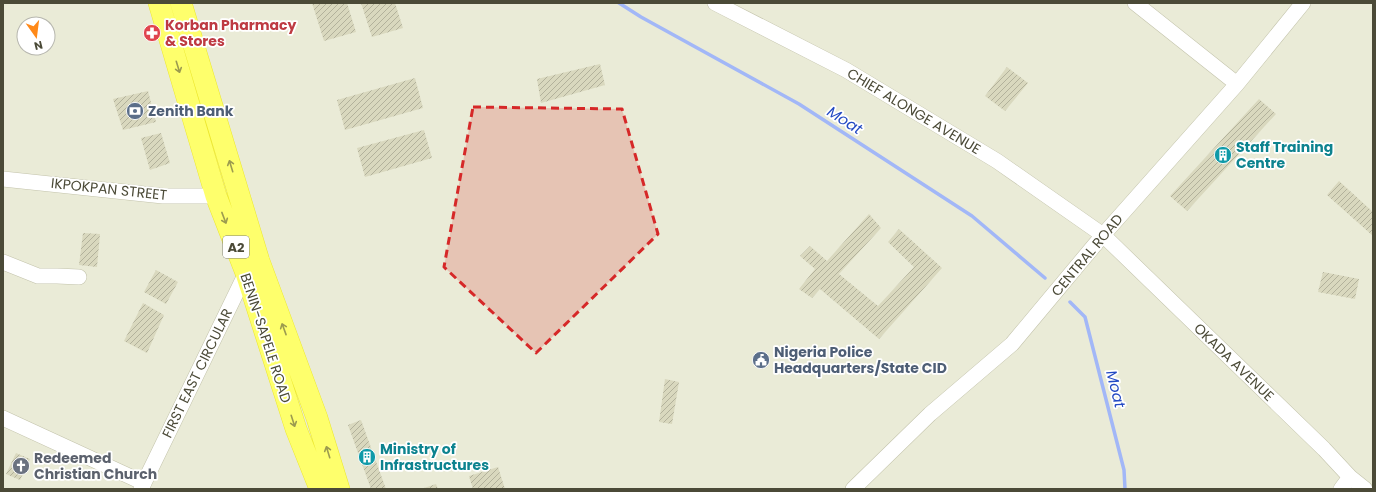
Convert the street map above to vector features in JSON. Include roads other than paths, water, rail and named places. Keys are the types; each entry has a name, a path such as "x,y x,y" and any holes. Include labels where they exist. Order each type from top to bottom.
{"highway":[{"name":"BENIN-SAPELE ROAD","path":"159,3 216,196 252,267 317,418 339,489"},
{"name":"BENIN-SAPELE ROAD","path":"180,3 296,429 320,489"}],"street":[{"name":"CHIEF ALONGE AVENUE","path":"715,3 846,70 997,161 1103,235"},
{"path":"1135,3 1237,84"},
{"name":"CENTRAL ROAD","path":"853,489 930,414 1012,344 1103,235 1237,84 1303,3"},
{"name":"IKPOKPAN STREET","path":"3,179 163,196 216,196"},
{"name":"OKADA AVENUE","path":"1103,235 1324,449 1346,483 1365,489"},
{"path":"3,262 38,276 79,278"},
{"name":"FIRST EAST CIRCULAR","path":"143,486 252,267"},
{"path":"3,418 143,486"}],"waterway":[{"name":"Moat","path":"619,3 641,17 799,104 972,216 1045,278"},
{"name":"Moat","path":"1070,302 1085,317 1124,470 1125,489"}],"place":[{"name":"Korban Pharmacy & Stores","path":"152,33"},
{"name":"Zenith Bank","path":"135,111"},
{"name":"Staff Training Centre","path":"1223,155"},
{"name":"Nigeria Police Headquarters/State CID","path":"761,360"},
{"name":"Ministry of Infrastructures","path":"367,457"},
{"name":"Redeemed Christian Church","path":"21,466"}]}
